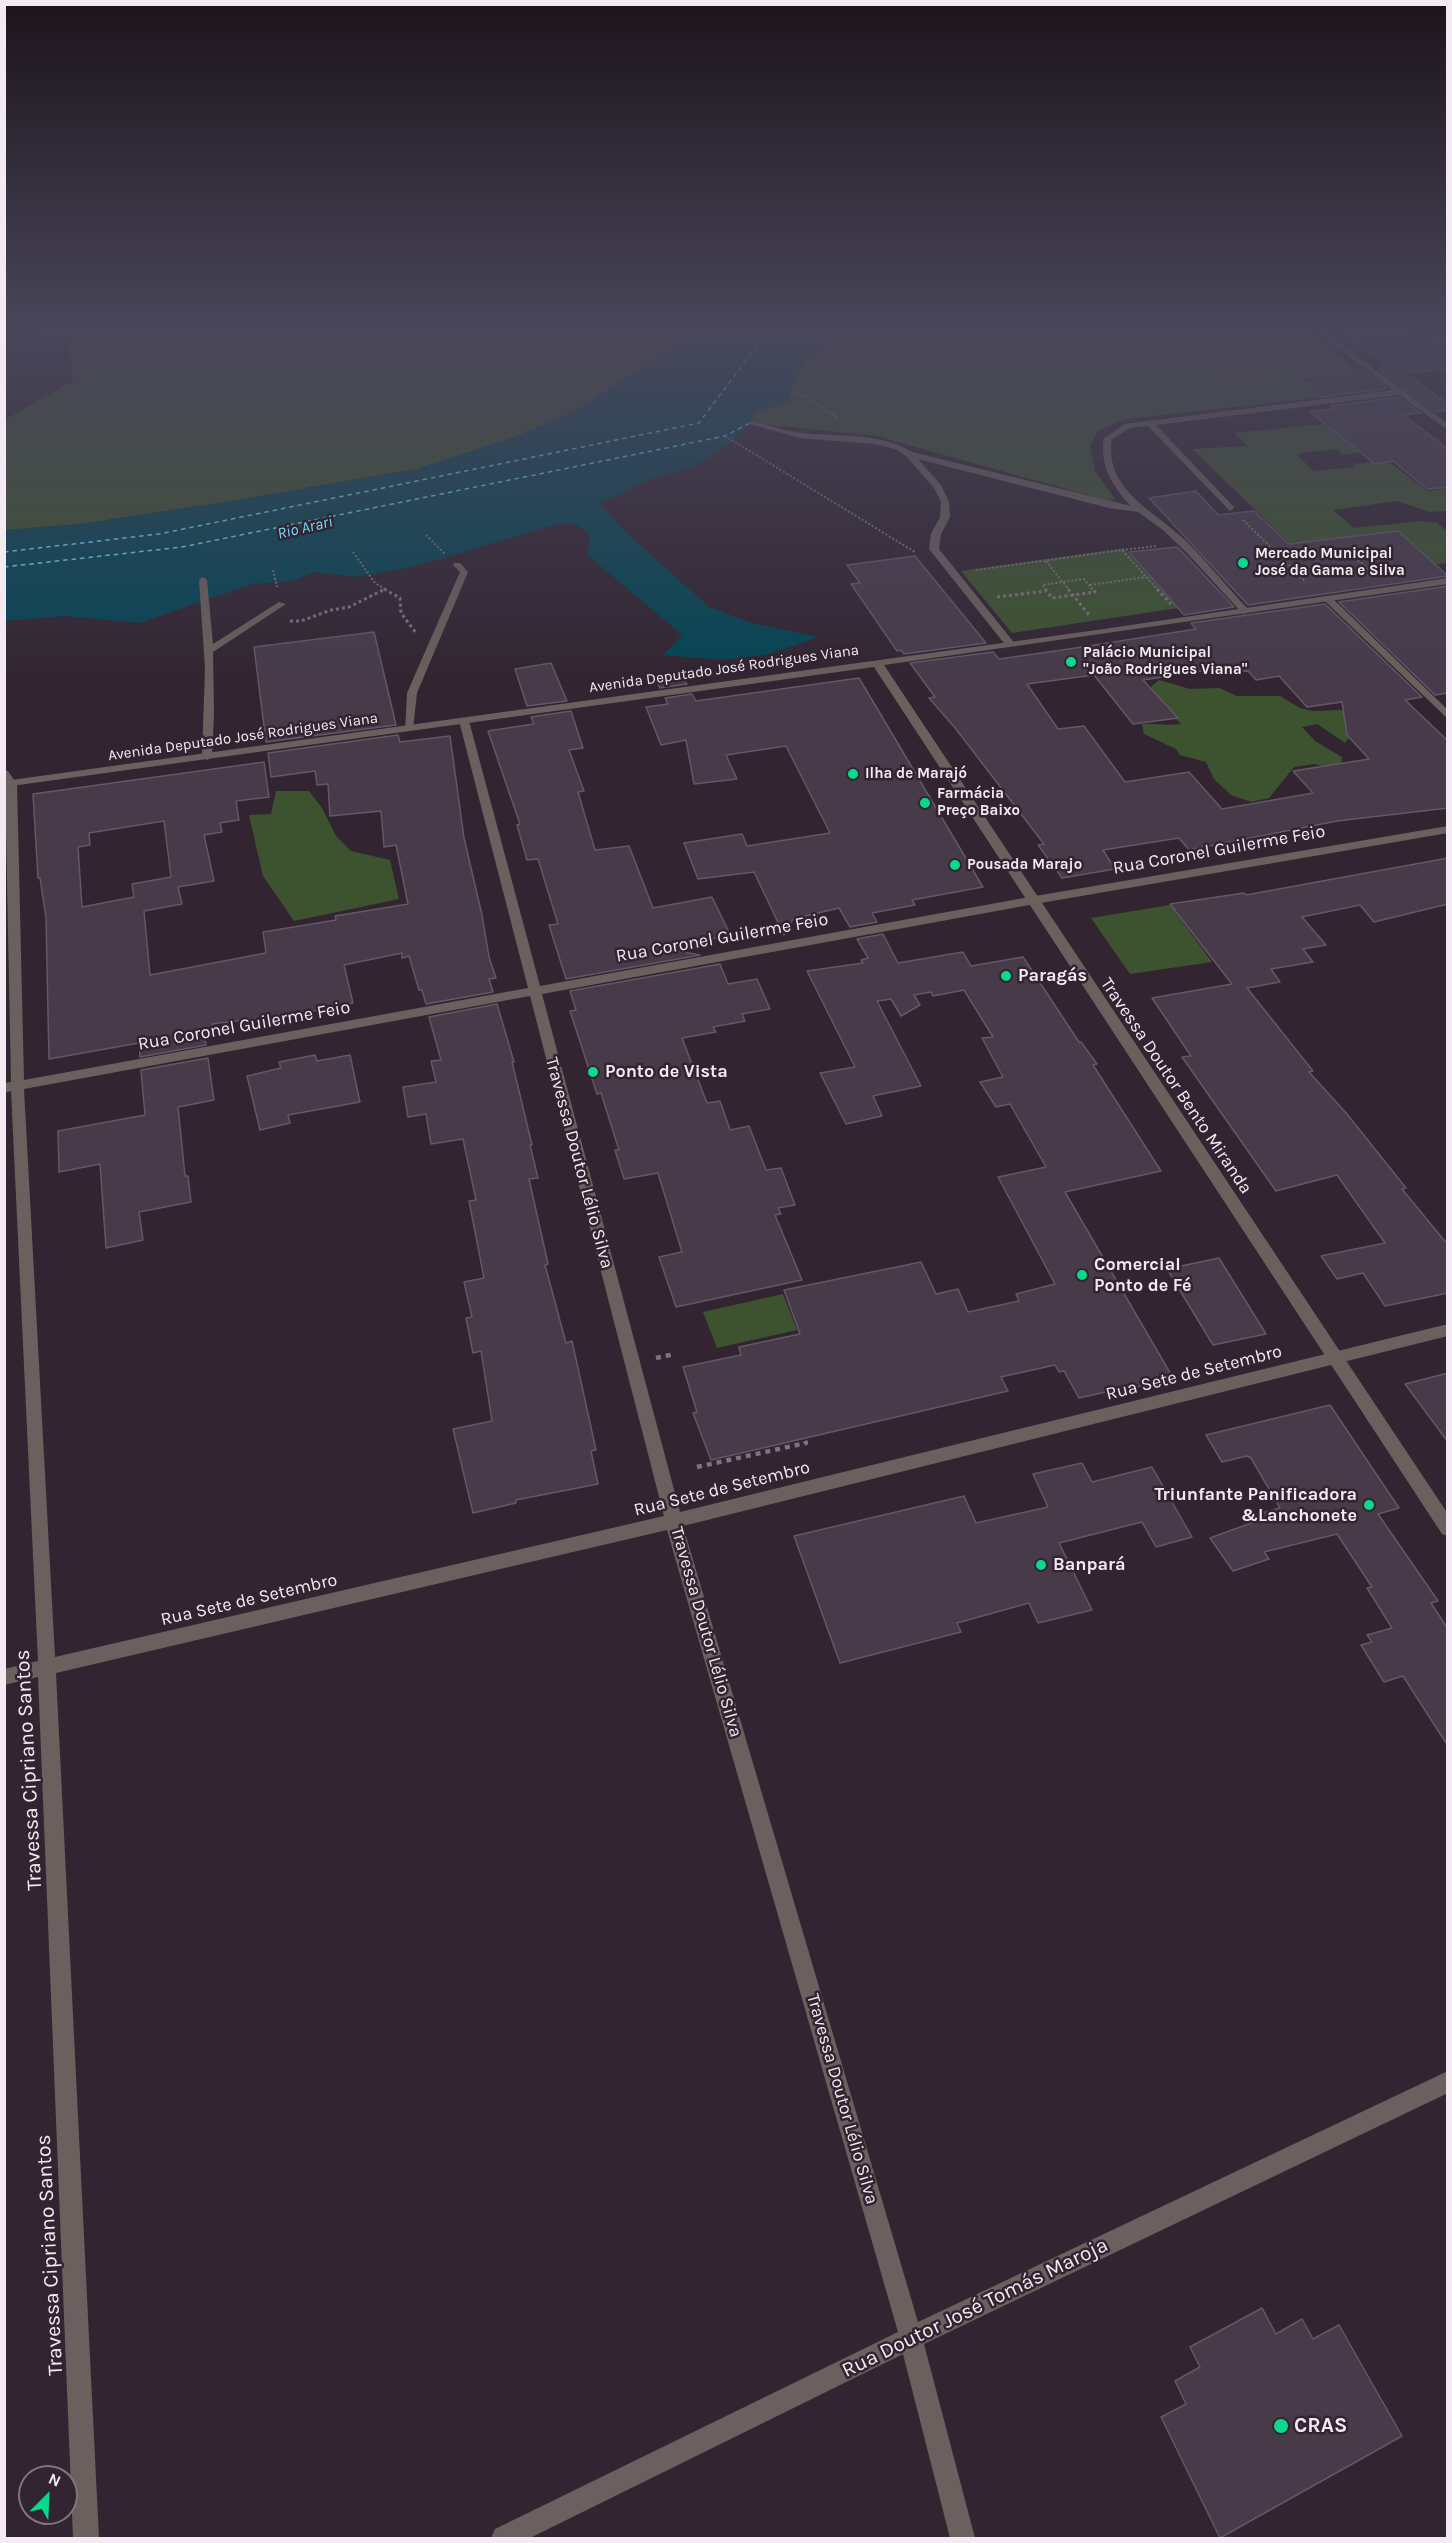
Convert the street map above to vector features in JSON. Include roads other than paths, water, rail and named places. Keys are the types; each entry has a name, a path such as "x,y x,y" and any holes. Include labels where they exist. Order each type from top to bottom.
{"street":[{"path":"897,450 1109,505 1140,510"},
{"path":"1105,450 1107,465 1121,488 1140,510 1173,534 1245,611"},
{"path":"1175,450 1230,508"},
{"path":"909,454 938,487 945,502 945,517 936,534 934,549 1011,645"},
{"name":"Avenida Deputado José Rodrigues Viana","path":"7,780 207,758 1448,581"},
{"path":"1328,599 1448,716"},
{"name":"Travessa Doutor Bento Miranda","path":"877,663 1035,900 1077,970 1448,1529"},
{"name":"Travessa Doutor Lélio Silva","path":"464,721 533,991 674,1521 911,2338 963,2538"},
{"name":"Travessa Cipriano Santos","path":"7,780 10,799 12,1087 47,1666 86,2538"},
{"name":"Rua Coronel Guilerme Feio","path":"12,1087 1035,900 1448,829"},
{"name":"Rua Sete de Setembro","path":"4,1677 674,1521 1448,1330"},
{"name":"Rua Doutor José Tomás Maroja","path":"504,2538 911,2338 1448,2082"}],"lane":[{"path":"408,729 412,693 464,572 457,565"},
{"path":"203,579 210,650 210,718 207,758"},
{"path":"210,650 282,604"}],"water":[{"name":"Rio Arari","path":"476,450 718,450 697,466 652,478 600,504 628,534 709,607 752,623 819,637 769,654 724,660 663,655 682,635 588,555 589,533 573,523 554,525 412,567 357,577 315,572 293,581 252,584 139,623 66,616 5,621 5,530 81,524 416,469"}],"place":[{"name":"Mercado Municipal José da Gama e Silva","path":"1243,563"},
{"name":"Palácio Municipal \"João Rodrigues Viana\"","path":"1071,662"},
{"name":"Ilha de Marajó","path":"853,774"},
{"name":"Farmácia Preço Baixo","path":"925,803"},
{"name":"Pousada Marajo","path":"955,865"},
{"name":"Paragás","path":"1006,976"},
{"name":"Ponto de Vista","path":"593,1072"},
{"name":"Comercial Ponto de Fé","path":"1082,1275"},
{"name":"Triunfante Panificadora &Lanchonete","path":"1369,1505"},
{"name":"Banpará","path":"1041,1565"},
{"name":"CRAS","path":"1281,2426"}]}
